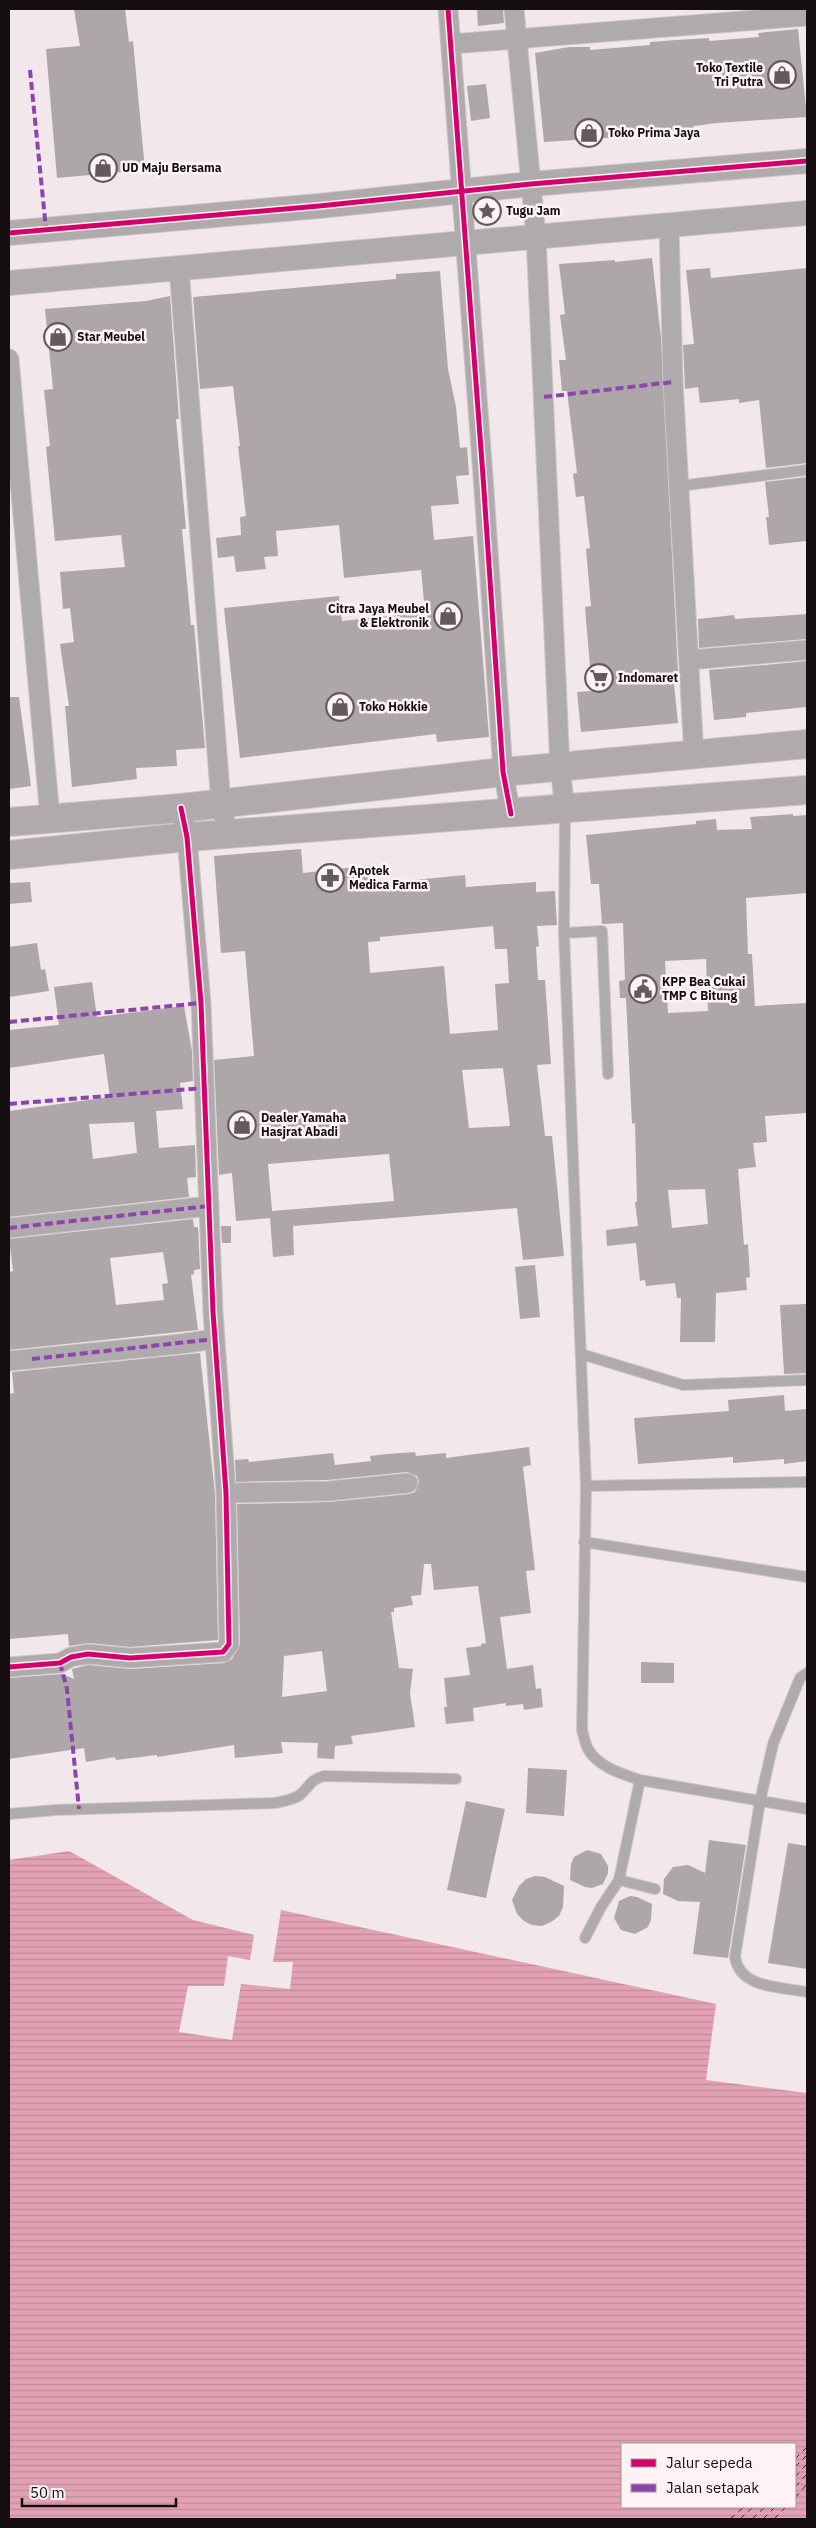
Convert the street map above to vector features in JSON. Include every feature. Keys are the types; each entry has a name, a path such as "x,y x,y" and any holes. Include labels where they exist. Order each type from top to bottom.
{"highway":[{"path":"9,822 181,808 502,772 694,756 807,744"},
{"path":"9,855 187,837 511,814 807,790"}],"street":[{"path":"448,9 460,191 484,486 502,772 511,814"},
{"path":"514,9 536,236 560,768 565,809"},
{"path":"451,44 807,16"},
{"path":"9,233 320,206 531,184 807,161"},
{"path":"9,283 807,213"},
{"path":"669,226 673,382 694,756"},
{"path":"179,268 221,804 228,834"},
{"path":"9,359 50,818"},
{"path":"689,660 807,650"},
{"path":"9,1667 60,1663 72,1657 88,1654 130,1658 223,1652 227,1650 229,1644 226,1494 215,1339 201,1002 187,837 181,808"},
{"path":"9,1228 209,1206"},
{"path":"9,1361 215,1339"},
{"path":"226,1494 330,1491 408,1483"}],"lane":[{"path":"679,486 807,470"},
{"path":"565,809 564,933 586,1486 582,1730 587,1749 597,1760 618,1772 640,1780 807,1809"},
{"path":"564,933 602,931 608,1074"},
{"path":"581,1354 683,1385 807,1380"},
{"path":"586,1486 807,1482"},
{"path":"584,1542 807,1577"},
{"path":"807,1673 800,1678 773,1744 760,1801 735,1957 736,1965 742,1975 758,1983 807,1992"},
{"path":"9,1814 56,1810 275,1803 291,1800 302,1794 315,1778 324,1776 456,1779"},
{"path":"585,1938 601,1907 619,1880 640,1780"},
{"path":"619,1880 655,1890"}],"shaded area":[{"path":"69,1851 193,1920 254,1935 250,1960 228,1956 224,1986 188,1986 179,2032 232,2040 241,1984 290,1989 293,1962 273,1962 281,1910 716,2004 706,2080 807,2093 807,2519 9,2519 9,1860"}],"building":[{"path":"74,9 125,9 129,42 133,41 145,170 57,178 46,49 80,46"},
{"path":"477,9 503,9 504,23 478,26"},
{"path":"798,29 807,117 717,123 694,126 694,129 652,132 652,135 544,142 535,53 569,47 590,47 590,50 650,45 650,42 676,40 709,38 709,41 759,37 758,33"},
{"path":"486,84 490,118 471,121 467,86"},
{"path":"652,258 661,337 678,673 673,674 678,723 581,732 577,692 592,691 585,607 591,606 586,549 590,548 584,496 576,497 573,474 577,473 567,391 562,391 559,360 566,360 560,315 565,314 559,264 615,260 615,262"},
{"path":"710,268 711,278 807,268 807,463 766,468 759,400 739,403 739,399 700,403 698,387 685,389 683,345 694,344 686,270"},
{"path":"440,271 448,369 456,407 460,448 467,447 469,475 456,476 459,504 431,506 434,540 473,536 489,737 437,742 436,734 240,758 224,608 339,596 342,621 425,612 421,570 344,578 339,525 276,531 278,556 264,557 266,569 236,572 234,556 218,558 216,538 241,535 240,517 246,516 238,446 240,446 233,386 200,389 193,297 396,279 396,274"},
{"path":"170,296 179,419 176,419 186,529 182,529 191,625 194,625 205,748 176,750 177,766 136,768 137,779 72,787 65,706 69,706 60,644 74,642 70,608 63,609 60,572 125,567 121,535 55,541 46,447 50,446 44,390 53,389 45,309 146,301"},
{"path":"807,477 807,541 769,545 766,517 769,517 765,482"},
{"path":"807,614 807,639 699,648 698,619 734,615 735,619"},
{"path":"807,661 807,707 746,713 746,717 714,720 709,670"},
{"path":"9,697 19,697 31,786 9,789"},
{"path":"807,815 807,893 746,898 748,954 752,954 755,1006 807,1003 807,1113 765,1116 767,1142 753,1143 756,1167 738,1169 744,1245 748,1244 750,1277 746,1278 747,1290 716,1293 715,1342 680,1342 681,1298 677,1298 675,1283 646,1286 645,1280 640,1281 636,1243 607,1246 606,1230 638,1226 635,1202 637,1202 635,1123 632,1124 626,998 620,998 619,981 625,980 623,923 602,924 599,884 591,884 586,835 696,824 696,821 716,819 717,830 752,829 750,817","holes":["706,959 708,1011 668,1013 665,961","705,1189 708,1224 672,1228 668,1190"]},
{"path":"301,849 303,873 372,865 374,884 465,875 466,887 536,882 536,892 555,891 557,925 537,926 539,946 536,947 538,980 545,980 551,1064 537,1065 545,1136 552,1136 564,1256 523,1260 517,1208 293,1226 294,1255 273,1257 270,1218 236,1221 232,1173 219,1175 214,1060 254,1056 245,951 221,953 214,856","holes":["493,926 495,949 507,949 509,983 495,984 498,1030 450,1034 444,966 370,973 368,942 380,941 380,937","503,1068 510,1126 469,1128 462,1070","389,1154 394,1201 272,1211 268,1164"]},
{"path":"30,882 32,902 9,904 9,883"},
{"path":"37,943 41,970 45,969 49,991 9,997 9,947"},
{"path":"92,982 97,1017 184,1006 192,1051 193,1081 180,1083 183,1109 156,1111 159,1148 195,1145 196,1177 187,1178 189,1197 9,1217 9,1111 110,1097 104,1054 9,1068 9,1030 59,1025 54,987","holes":["134,1122 137,1153 93,1159 89,1124"]},
{"path":"193,1219 194,1227 198,1227 200,1269 194,1270 194,1274 191,1275 198,1330 9,1350 9,1272 13,1271 9,1239","holes":["163,1252 168,1283 162,1284 164,1300 116,1305 110,1258"]},
{"path":"221,1226 231,1226 231,1243 222,1243"},
{"path":"535,1265 540,1317 520,1319 515,1267"},
{"path":"807,1304 807,1373 784,1374 780,1305"},
{"path":"200,1353 215,1494 218,1640 130,1647 89,1643 69,1646 68,1634 9,1639 9,1394 14,1393 12,1372"},
{"path":"784,1395 785,1411 807,1409 807,1461 784,1464 784,1459 733,1463 733,1457 638,1464 634,1418 729,1411 728,1400"},
{"path":"529,1447 531,1465 523,1467 535,1570 526,1571 531,1613 500,1617 507,1669 533,1665 536,1689 541,1688 543,1707 524,1710 523,1704 506,1706 506,1703 473,1708 474,1721 446,1724 444,1707 447,1707 444,1678 470,1675 466,1648 481,1646 481,1644 486,1643 478,1586 434,1590 431,1564 424,1564 421,1595 411,1596 413,1605 394,1608 394,1612 391,1612 399,1668 413,1669 410,1693 415,1727 351,1736 353,1744 335,1746 334,1759 317,1758 318,1743 281,1742 283,1753 235,1758 234,1745 157,1757 157,1755 116,1760 115,1757 86,1762 84,1748 9,1759 9,1678 62,1674 74,1679 72,1669 88,1665 131,1669 224,1663 232,1659 240,1644 237,1504 329,1502 409,1494 415,1492 419,1482 417,1476 407,1472 328,1480 236,1482 235,1460 248,1459 249,1462 333,1453 335,1465 371,1461 370,1456 415,1452 416,1456 446,1453 446,1458","holes":["322,1651 327,1691 282,1697 284,1656"]},
{"path":"641,1662 674,1663 674,1683 641,1683"},
{"path":"528,1768 567,1770 564,1816 526,1813"},
{"path":"466,1801 505,1809 486,1898 447,1890"},
{"path":"709,1840 746,1845 728,1958 693,1954 700,1902 678,1901 663,1894 664,1879 673,1867 688,1865 705,1873"},
{"path":"788,1843 807,1846 807,1969 768,1963"},
{"path":"587,1850 601,1854 608,1866 608,1873 603,1884 592,1888 570,1880 571,1864 574,1857"},
{"path":"535,1876 545,1877 564,1886 563,1907 559,1916 542,1926 532,1925 524,1921 517,1914 512,1900 519,1886 526,1879"},
{"path":"630,1896 652,1904 651,1920 648,1927 635,1934 621,1930 614,1918 619,1901"}],"ferry route":[{"path":"796,2458 807,2447"},
{"path":"796,2466 807,2455"},
{"path":"796,2476 807,2464"},
{"path":"796,2486 807,2474"},
{"path":"796,2497 807,2484"},
{"path":"730,2519 743,2508"},
{"path":"740,2519 752,2508"},
{"path":"752,2519 764,2508"},
{"path":"763,2519 774,2508"},
{"path":"774,2519 785,2508"}],"marked path":[{"path":"30,70 46,229"},
{"path":"544,397 673,382"},
{"path":"9,1022 201,1003"},
{"path":"9,1104 204,1088"},
{"path":"9,1228 209,1206"},
{"path":"32,1359 215,1339"},
{"path":"60,1663 67,1689 79,1809"}],"cycle path":[{"path":"448,9 503,772 511,814"},
{"path":"9,233 319,206 531,184 807,161"},
{"path":"9,1667 60,1663 71,1657 88,1654 130,1658 223,1652 229,1644 226,1493 213,1312 201,1003 187,837 181,808"}],"place":[{"name":"Toko Textile Tri Putra","path":"782,75"},
{"name":"Toko Prima Jaya","path":"589,133"},
{"name":"UD Maju Bersama","path":"103,168"},
{"name":"Tugu Jam","path":"487,211"},
{"name":"Star Meubel","path":"58,337"},
{"name":"Citra Jaya Meubel & Elektronik","path":"448,616"},
{"name":"Indomaret","path":"599,678"},
{"name":"Toko Hokkie","path":"340,707"},
{"name":"Apotek Medica Farma","path":"330,878"},
{"name":"KPP Bea Cukai TMP C Bitung","path":"643,989"},
{"name":"Dealer Yamaha Hasjrat Abadi","path":"242,1125"}]}
